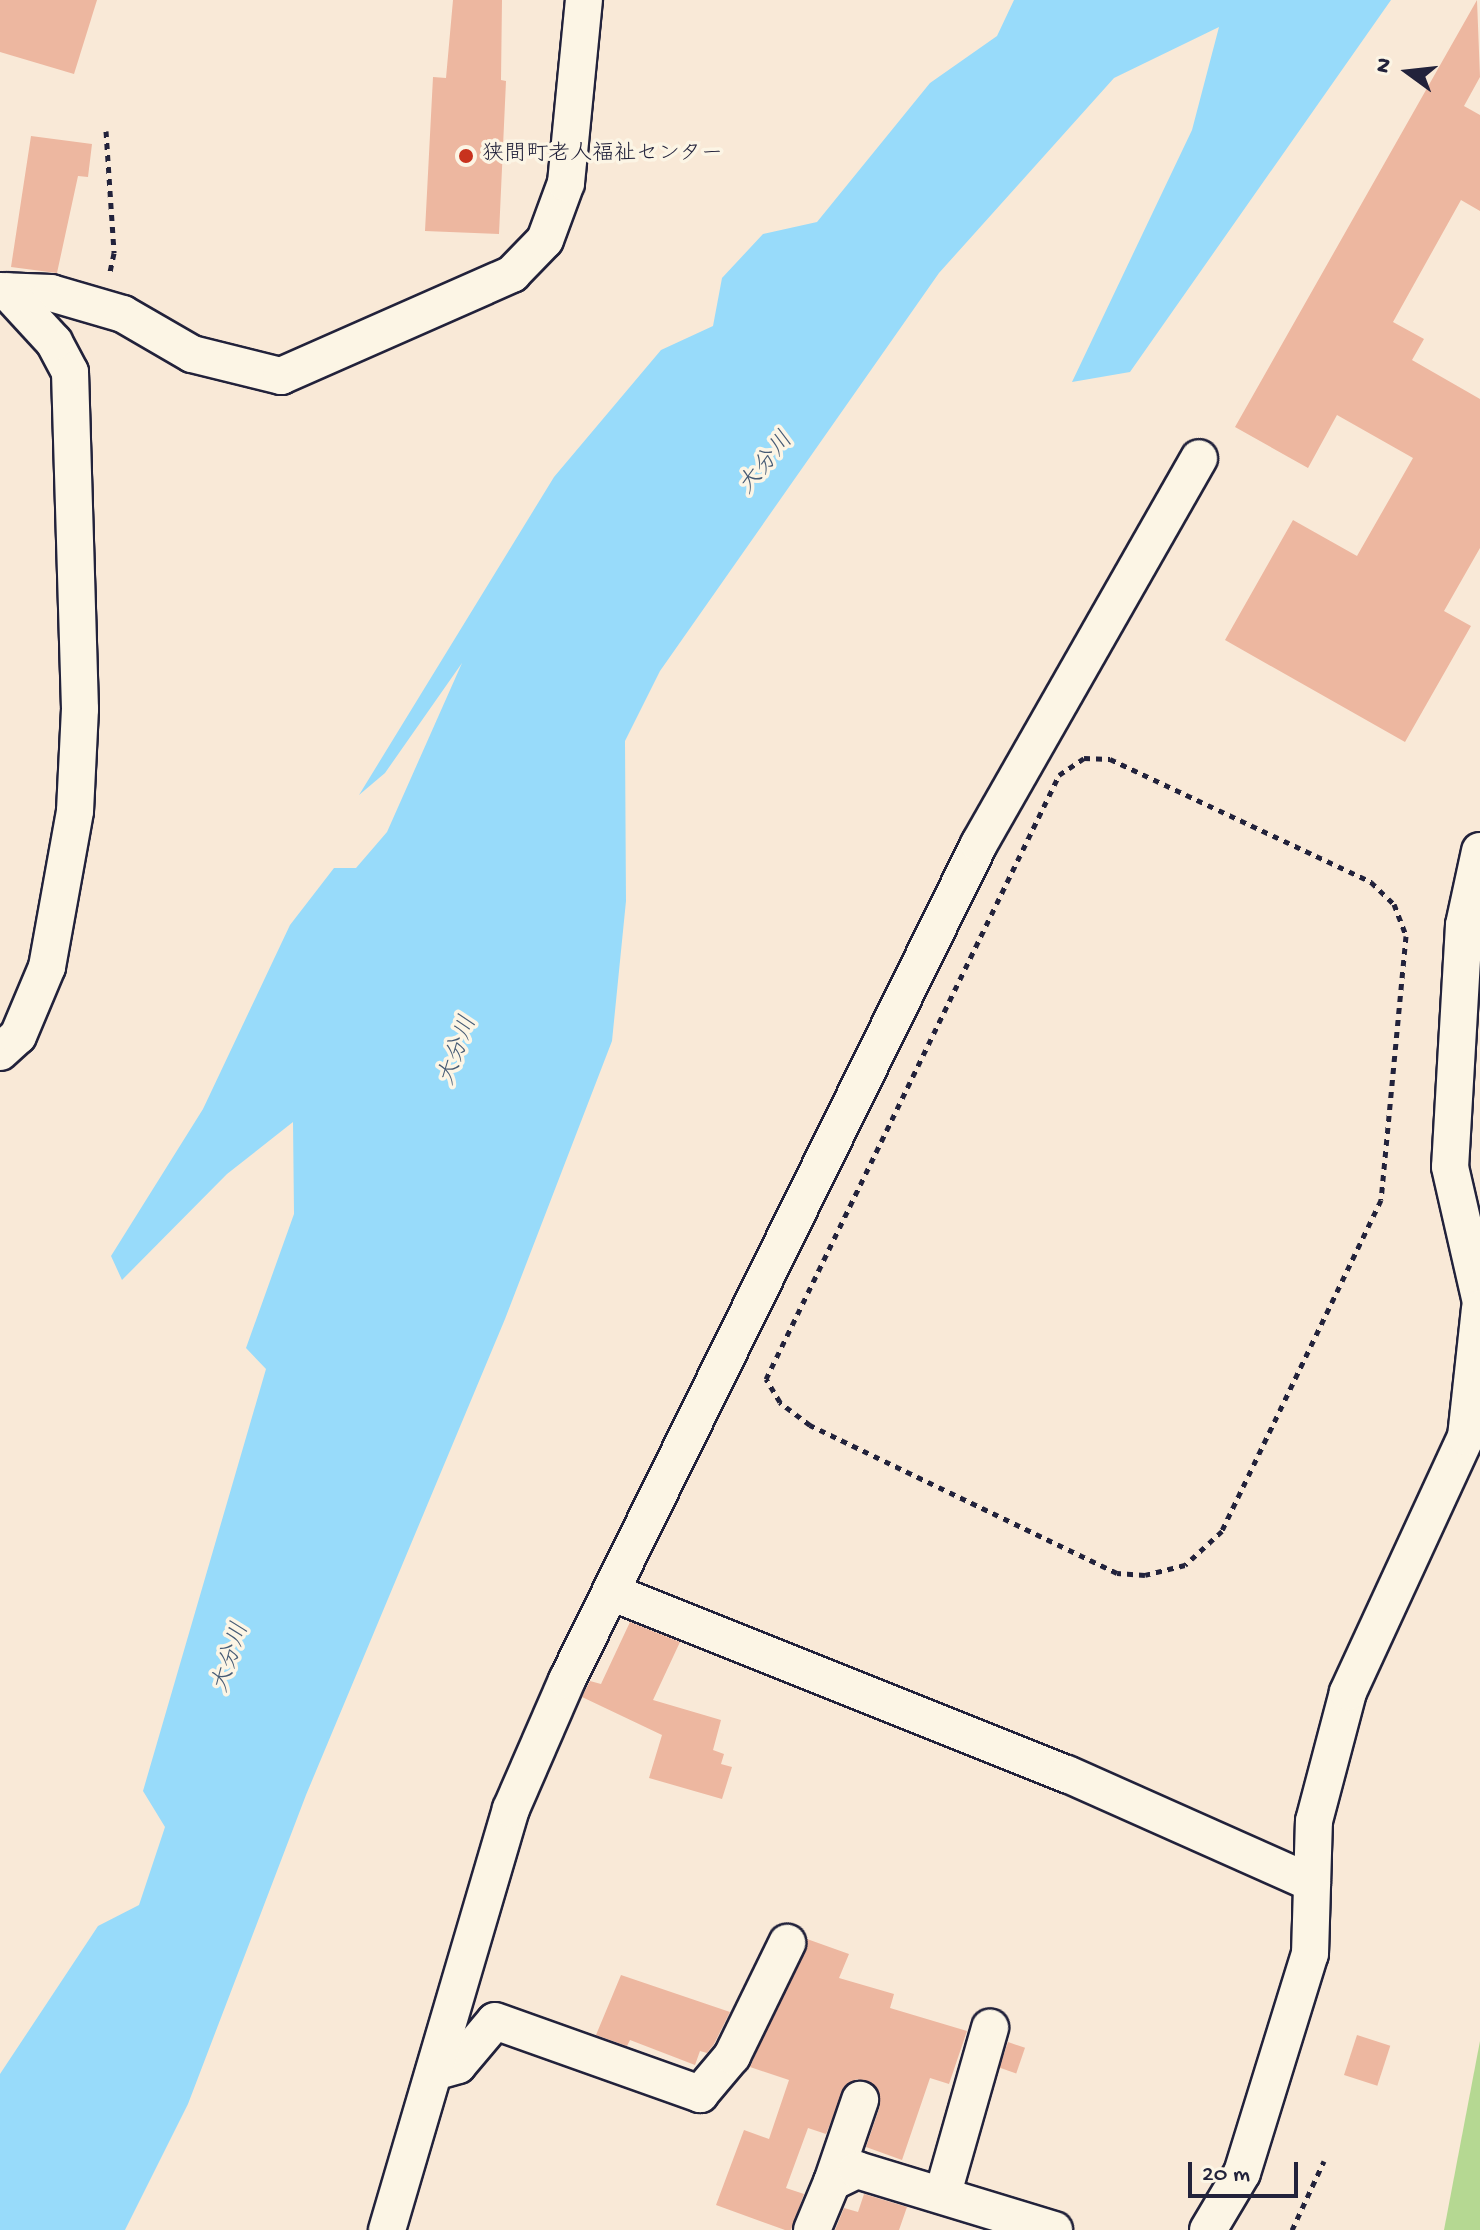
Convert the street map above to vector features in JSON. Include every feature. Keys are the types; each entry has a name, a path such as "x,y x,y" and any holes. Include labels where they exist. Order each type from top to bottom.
{"street":[{"path":"3,291 51,293 101,308 192,354 281,376 512,274 545,240 566,183 584,0"},
{"path":"0,1052 18,1036 47,967 75,811 80,709 70,372 54,342 3,291"},
{"path":"387,2230 511,1809 611,1592 979,844 1199,458"},
{"path":"1480,851 1464,925 1450,1167 1480,1298"},
{"path":"1208,2230 1242,2173 1285,2049 1310,1954 1314,1821 1348,1692 1466,1437 1480,1309"},
{"path":"611,1592 1067,1774 1312,1883"},
{"path":"434,2072 458,2065 495,2021 700,2094 732,2056 787,1943"},
{"path":"943,2193 990,2028"},
{"path":"812,2230 860,2100"},
{"path":"832,2182 857,2170 943,2193 1054,2230"}],"path":[{"path":"101,308 114,253 106,131"},
{"path":"1084,758 1110,759 1371,882 1394,904 1406,936 1381,1200 1222,1531 1185,1565 1145,1575 1117,1573 810,1425 780,1402 766,1379 1059,775 1084,758"},
{"path":"1292,2230 1324,2161"}],"green space":[{"path":"1480,2041 1480,2230 1444,2230"}],"water":[{"name":"大分川","path":"1014,0 1391,0 1130,372 1072,382 1192,130 1219,27 1114,78 939,273 660,671 625,741 626,901 612,1041 505,1319 306,1795 188,2104 125,2230 0,2230 0,2074 98,1926 139,1905 165,1827 143,1791 266,1369 246,1348 294,1214 293,1122 227,1174 122,1280 111,1256 203,1109 290,925 334,868 356,868 387,832 462,663 385,773 359,795 554,477 661,350 713,326 722,278 763,234 817,222 930,83 997,36"}],"building":[{"path":"0,0 97,0 74,74 0,52"},
{"name":"狭間町老人福祉センター","path":"453,0 502,0 501,80 506,81 499,234 425,231 433,77 446,78"},
{"path":"1477,0 1480,77 1464,106 1480,115 1480,211 1461,200 1393,322 1424,339 1412,360 1480,399 1480,548 1444,611 1471,626 1405,742 1225,640 1293,520 1357,556 1413,458 1337,415 1308,468 1235,427"},
{"path":"31,136 92,144 88,177 78,176 57,273 11,267"},
{"path":"630,1622 680,1642 653,1700 721,1720 713,1750 724,1754 721,1764 732,1767 722,1799 649,1778 662,1735 582,1697 590,1681 601,1684"},
{"path":"807,1939 849,1954 839,1978 894,1994 890,2008 967,2031 949,2084 930,2078 902,2160 866,2147 880,2106 876,2087 857,2079 846,2085 826,2134 808,2128 786,2188 804,2194 791,2230 785,2230 716,2205 744,2130 769,2139 789,2080 750,2067"},
{"path":"621,1975 730,2012 714,2044 707,2053 700,2051 695,2065 630,2040 627,2046 596,2035"},
{"path":"1357,2035 1390,2046 1377,2086 1344,2075"},
{"path":"1008,2042 1025,2048 1016,2073 999,2068"},
{"path":"864,2194 907,2207 899,2230 835,2230 844,2208 858,2212"}],"place":[{"name":"狭間町老人福祉センター","path":"466,156"}]}
